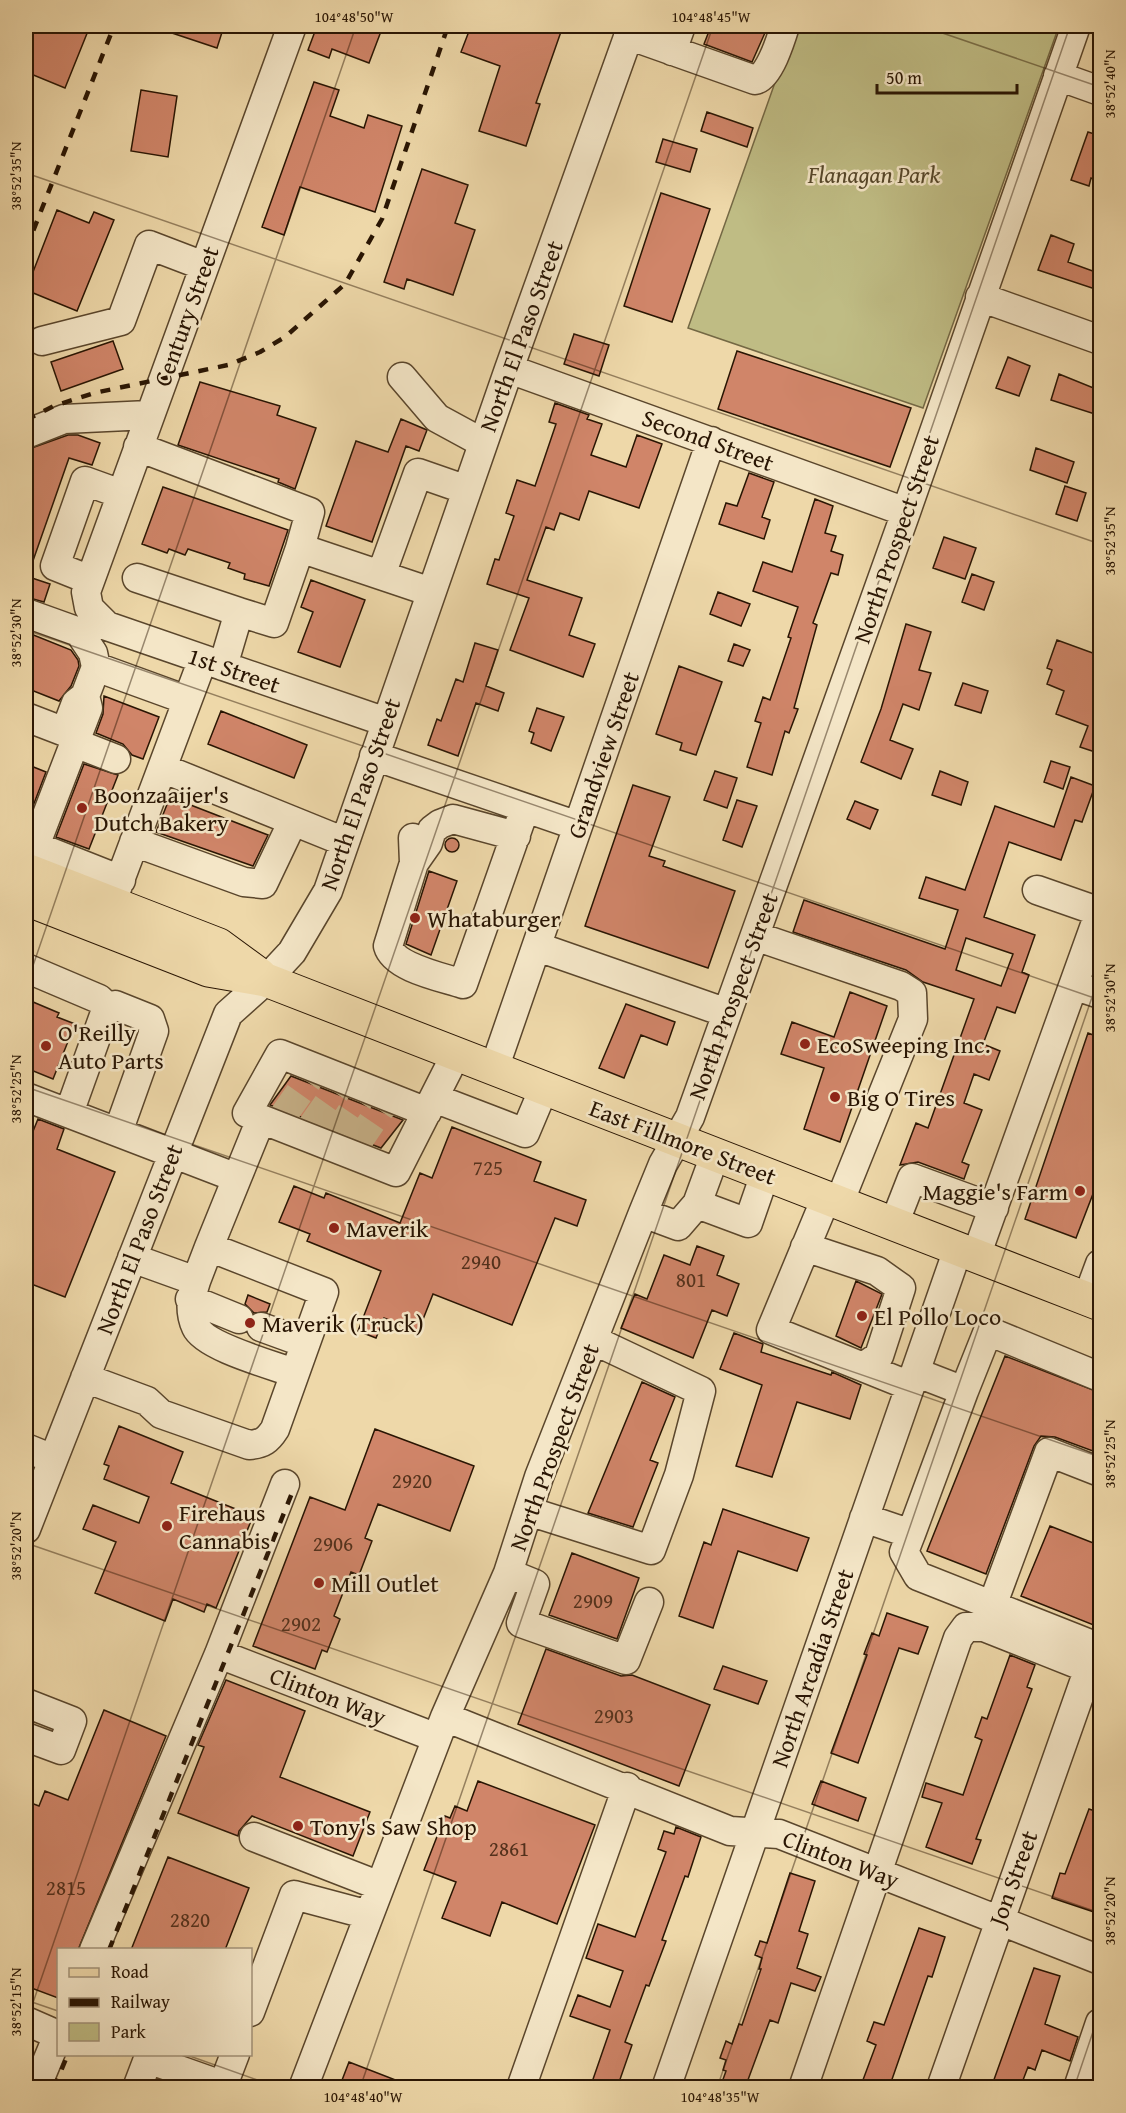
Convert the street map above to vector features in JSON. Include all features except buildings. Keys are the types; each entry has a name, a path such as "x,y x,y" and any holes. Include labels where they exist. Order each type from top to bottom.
{"main road":[{"name":"East Fillmore Street","path":"28,857 116,892 219,945 266,980"},
{"name":"East Fillmore Street","path":"26,899 208,970 266,980 1094,1301"}],"street":[{"name":"Century Street","path":"90,621 86,592 90,580 292,26"},
{"path":"630,30 676,38 755,80 760,79 772,60 786,26"},
{"name":"North Prospect Street","path":"303,2088 441,1727 508,1573 528,1511 643,1213 663,1164 690,1118 1076,26"},
{"name":"North El Paso Street","path":"26,1529 228,1014 266,980 292,952 328,891 483,443 630,30"},
{"path":"1058,76 1101,91"},
{"path":"42,341 121,321 149,245 204,266"},
{"path":"980,297 1101,340"},
{"name":"Second Street","path":"509,369 906,512"},
{"path":"402,377 437,418 483,443"},
{"path":"26,434 64,419 149,415"},
{"name":"Grandview Street","path":"494,1069 711,441"},
{"path":"137,578 274,623 310,512 138,447"},
{"path":"381,575 418,473 467,490"},
{"path":"90,580 55,566 81,492 85,481 121,494"},
{"path":"300,548 431,592"},
{"name":"1st Street","path":"26,612 90,621 386,722"},
{"path":"116,892 187,700 213,663 239,612"},
{"path":"26,717 65,732 76,703 84,696 96,667 90,621"},
{"path":"126,678 140,638"},
{"path":"96,667 187,700"},
{"path":"28,857 88,708 84,696"},
{"path":"75,743 116,759"},
{"path":"374,756 520,823"},
{"path":"162,768 345,842"},
{"path":"462,806 520,823 463,984 398,962 390,954 388,946 415,842 433,811 462,806"},
{"path":"415,842 428,843 432,830 453,819 578,826"},
{"path":"134,842 244,882 263,884 293,821"},
{"path":"1037,890 1100,911"},
{"name":"North Arcadia Street","path":"666,2088 912,1379 967,1252 994,1208 1088,990 1100,911"},
{"path":"755,936 901,986 912,993 913,1020 832,1201 805,1247 771,1330 863,1367 964,1391"},
{"path":"538,947 727,1013"},
{"path":"26,968 99,999 107,1007"},
{"path":"107,1007 115,1005 150,1019 154,1031 118,1132"},
{"path":"69,1113 107,1007"},
{"path":"456,1054 431,1105 396,1172 331,1141 274,1120 247,1113 280,1054 313,1074 363,1093 431,1105 525,1133 544,1088"},
{"path":"26,1097 237,1178"},
{"path":"274,1120 237,1178 209,1247 193,1290 196,1329 212,1342 294,1372"},
{"path":"643,1213 678,1226 697,1204 715,1155"},
{"path":"697,1204 748,1223 765,1174"},
{"path":"894,1224 912,1178 994,1208"},
{"path":"85,1378 147,1401 161,1414 249,1446 259,1445 268,1439 275,1429 324,1292 209,1247"},
{"path":"805,1247 877,1271 902,1288 879,1356 863,1367"},
{"path":"132,1258 250,1323 305,1343"},
{"path":"1094,1301 1101,1264"},
{"path":"1097,1663 992,1606 918,1576 904,1552 988,1332 1101,1377"},
{"path":"528,1511 651,1550 679,1475 701,1391 593,1340"},
{"path":"26,1448 53,1459"},
{"path":"992,1606 1049,1452 1101,1472"},
{"path":"95,1948 219,1654 285,1484"},
{"path":"864,1518 911,1534"},
{"path":"508,1573 535,1584 521,1623 626,1660 649,1602"},
{"path":"803,2088 958,1638 966,1627 984,1627 1097,1663"},
{"name":"Clinton Way","path":"219,1654 627,1787 730,1831 779,1834 1101,1960"},
{"name":"Jon Street","path":"941,2088 998,1920 1097,1663"},
{"path":"26,1703 72,1720 61,1750 26,1737"},
{"path":"521,2088 627,1787"},
{"path":"254,1837 380,1886"},
{"path":"252,2007 294,1895 369,1916"},
{"path":"26,2021 57,2035"},
{"path":"1078,2088 1101,2023"},
{"path":"36,2088 57,2037"},
{"path":"137,2088 148,2059 225,2087 235,2056"}],"green space":[{"name":"Flanagan Park","path":"795,26 1059,26 923,408 688,328"}],"tunnel":[{"path":"283,1116 309,1079"},
{"path":"311,1127 337,1090"},
{"path":"335,1136 360,1099"},
{"path":"356,1145 382,1107"}],"railway":[{"path":"26,249 114,26"},
{"path":"26,420 54,406 94,393 228,365 260,352 285,337 345,284 382,219 448,26"},
{"path":"110,1948 292,1493"},
{"path":"54,2088 67,2056"}],"place":[{"name":"Boonzaaijer's Dutch Bakery","path":"82,808"},
{"name":"Whataburger","path":"415,918"},
{"name":"EcoSweeping Inc.","path":"805,1044"},
{"name":"O'Reilly Auto Parts","path":"46,1046"},
{"name":"Big O Tires","path":"835,1097"},
{"name":"Maggie's Farm","path":"1080,1191"},
{"name":"Maverik","path":"334,1228"},
{"name":"El Pollo Loco","path":"862,1316"},
{"name":"Maverik (Truck)","path":"250,1323"},
{"name":"Firehaus Cannabis","path":"167,1526"},
{"name":"Mill Outlet","path":"319,1583"},
{"name":"Tony's Saw Shop","path":"298,1826"}]}
